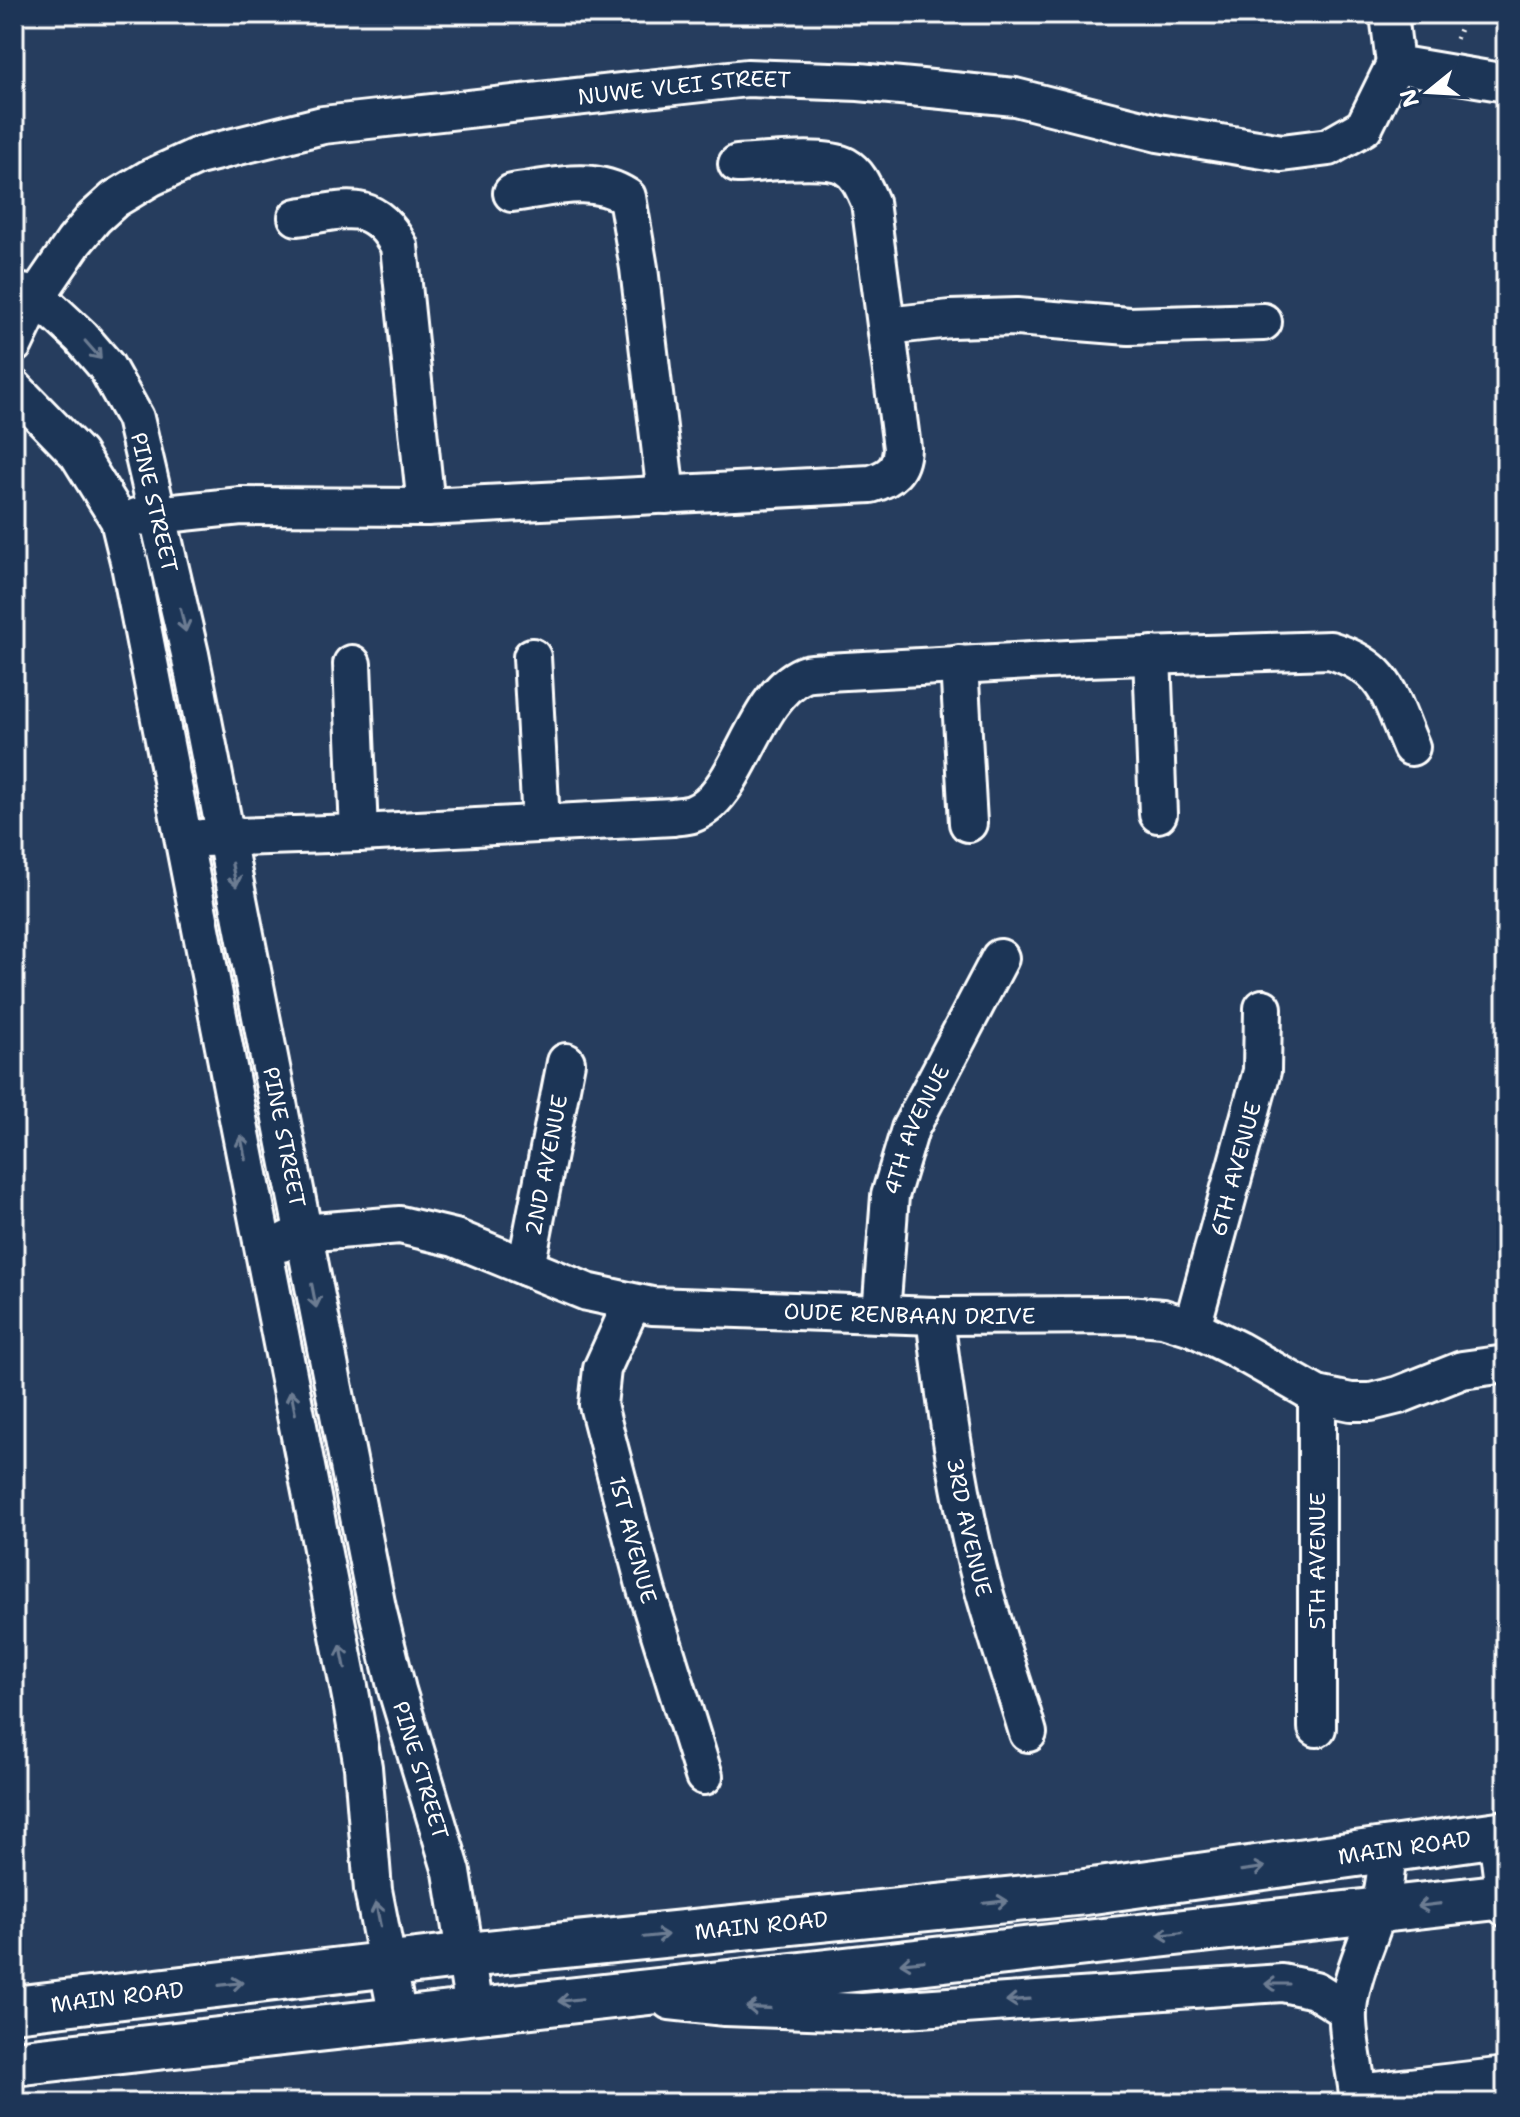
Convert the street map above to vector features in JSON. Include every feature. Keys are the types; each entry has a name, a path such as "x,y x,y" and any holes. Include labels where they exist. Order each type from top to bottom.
{"main road":[{"name":"MAIN ROAD","path":"14,2009 467,1955 1085,1892 1501,1834"},
{"path":"14,2063 474,2009 1505,1900"}],"street":[{"path":"1389,14 1395,64 1506,83"},
{"name":"NUWE VLEI STREET","path":"14,344 26,294 94,218 127,192 198,156 323,125 763,79 859,82 1015,97 1158,133 1282,153 1329,147 1364,127 1395,64"},
{"path":"119,520 158,513 241,506 426,507 871,484 884,480 896,471 902,448 870,202 858,177 846,166 831,161 737,164"},
{"path":"512,193 589,183 604,185 627,197 639,268 666,495"},
{"path":"297,217 350,210 374,214 389,228 399,246 426,507"},
{"name":"PINE STREET","path":"26,294 81,337 106,366 135,418 227,836 377,1608 397,1690 452,1872 474,2009"},
{"path":"887,326 950,319 1017,317 1129,326 1263,322"},
{"name":"PINE STREET","path":"14,388 78,454 119,520 185,839 351,1697 363,1767 373,1890 398,2018"},
{"path":"185,839 359,833 693,814 707,805 723,786 774,700 789,683 806,674 1152,655 1330,650 1350,656 1382,679 1411,747"},
{"path":"1152,655 1158,814"},
{"path":"532,657 541,823"},
{"path":"352,664 359,833"},
{"path":"959,664 968,823"},
{"name":"4TH AVENUE","path":"881,1314 890,1196 899,1157 910,1129 1000,958"},
{"name":"6TH AVENUE","path":"1192,1327 1262,1071 1263,1008"},
{"name":"2ND AVENUE","path":"526,1267 566,1062"},
{"name":"OUDE RENBAAN DRIVE","path":"302,1233 400,1225 455,1238 587,1292 652,1306 935,1316 1127,1315 1163,1318 1192,1327 1317,1395 1351,1402 1371,1402 1427,1386 1462,1370 1506,1364"},
{"path":"263,1252 302,1233"},
{"name":"1ST AVENUE","path":"632,1303 602,1369 598,1405 646,1589 704,1776"},
{"name":"3RD AVENUE","path":"935,1316 949,1436 961,1495 979,1571 1028,1733"},
{"name":"5TH AVENUE","path":"1317,1395 1317,1728"},
{"path":"1501,1834 1505,1900"},
{"path":"1386,1851 1386,1880 1379,1911 1348,2011 1358,2098 1506,2076"},
{"path":"612,1995 725,2007 862,2012 1282,1983 1315,1990 1348,2011"}],"path":[{"path":"1453,48 1466,14"}]}
